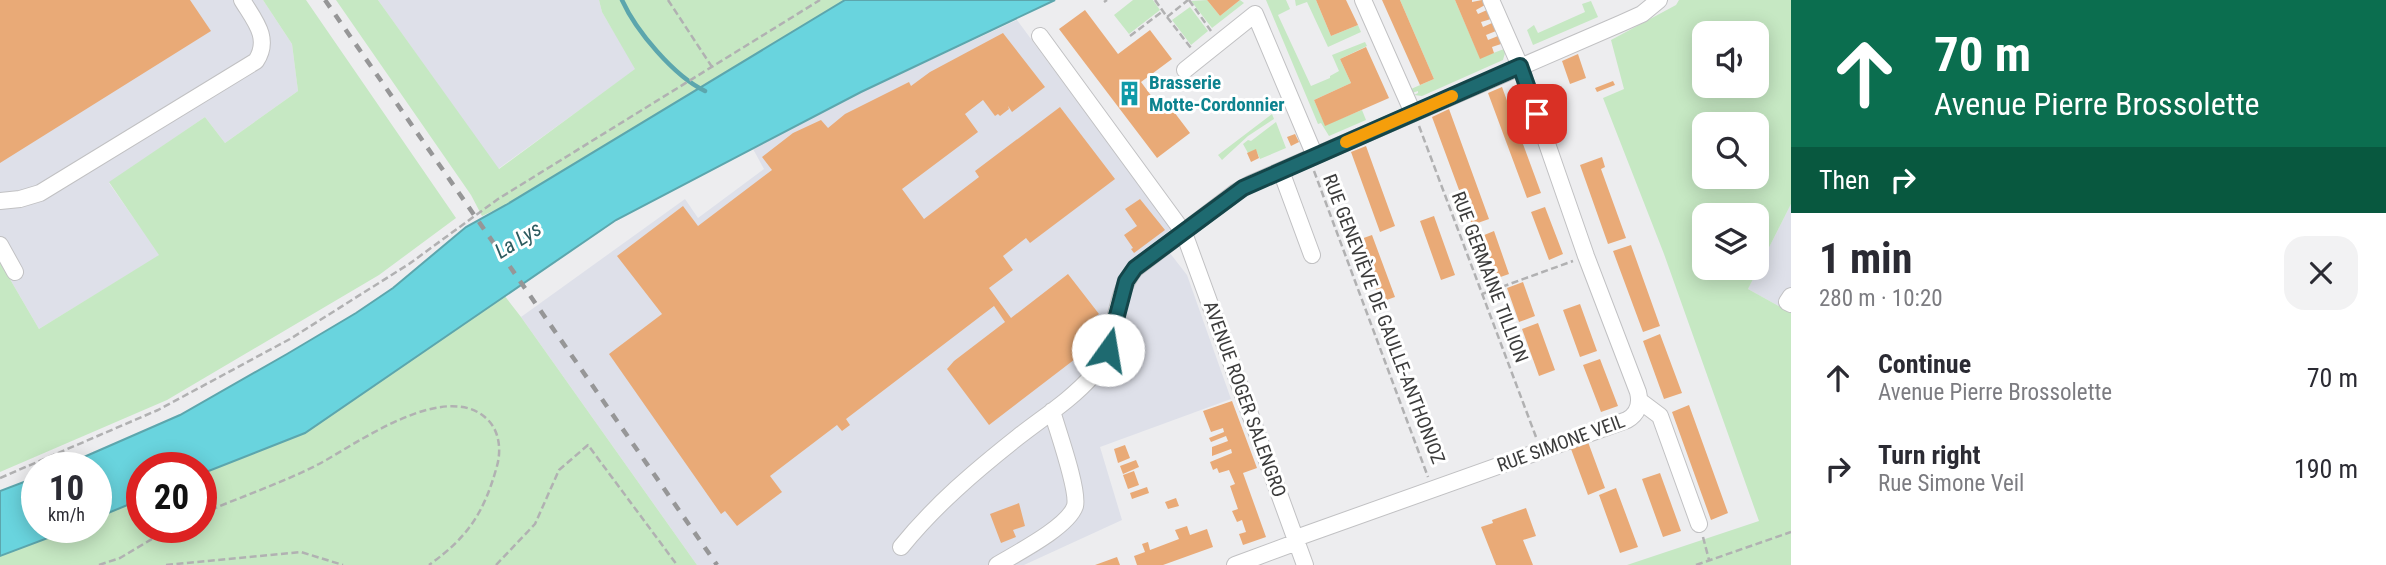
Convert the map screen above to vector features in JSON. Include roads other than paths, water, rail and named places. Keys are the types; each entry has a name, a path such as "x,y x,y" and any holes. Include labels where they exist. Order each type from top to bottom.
{"street":[{"path":"0,201 40,193 256,61 262,50 262,36 242,0"},
{"path":"1363,0 1413,113"},
{"name":"RUE SIMONE VEIL","path":"1235,565 1296,540 1628,420 1635,414 1640,401 1520,66 1491,0"},
{"path":"901,547 926,517 973,472 1052,411 1093,374 1108,350 1126,281 1135,268 1243,188 1632,19 1658,0"},
{"path":"1185,69 1255,14 1312,157"},
{"name":"AVENUE ROGER SALENGRO","path":"1040,36 1184,233 1305,565"},
{"path":"1281,171 1312,255"},
{"path":"0,245 15,272"},
{"path":"1791,296 1787,302 1791,304"},
{"path":"1640,401 1660,416 1699,524"},
{"path":"998,565 1064,521 1074,507 1075,492 1052,411"}],"water":[{"name":"La Lys","path":"845,0 1055,0 861,92 616,220 305,433 217,468 217,452 126,452 126,506 112,511 112,452 95,452 180,415 356,313 393,288 466,227"},
{"path":"21,483 21,543 35,543 0,556 0,491"}],"waterway":[{"path":"622,0 657,52 681,75 705,91"}],"railway":[{"path":"325,0 717,565"}],"place":[{"name":"Brasserie Motte-Cordonnier","path":"1129,93"}]}
